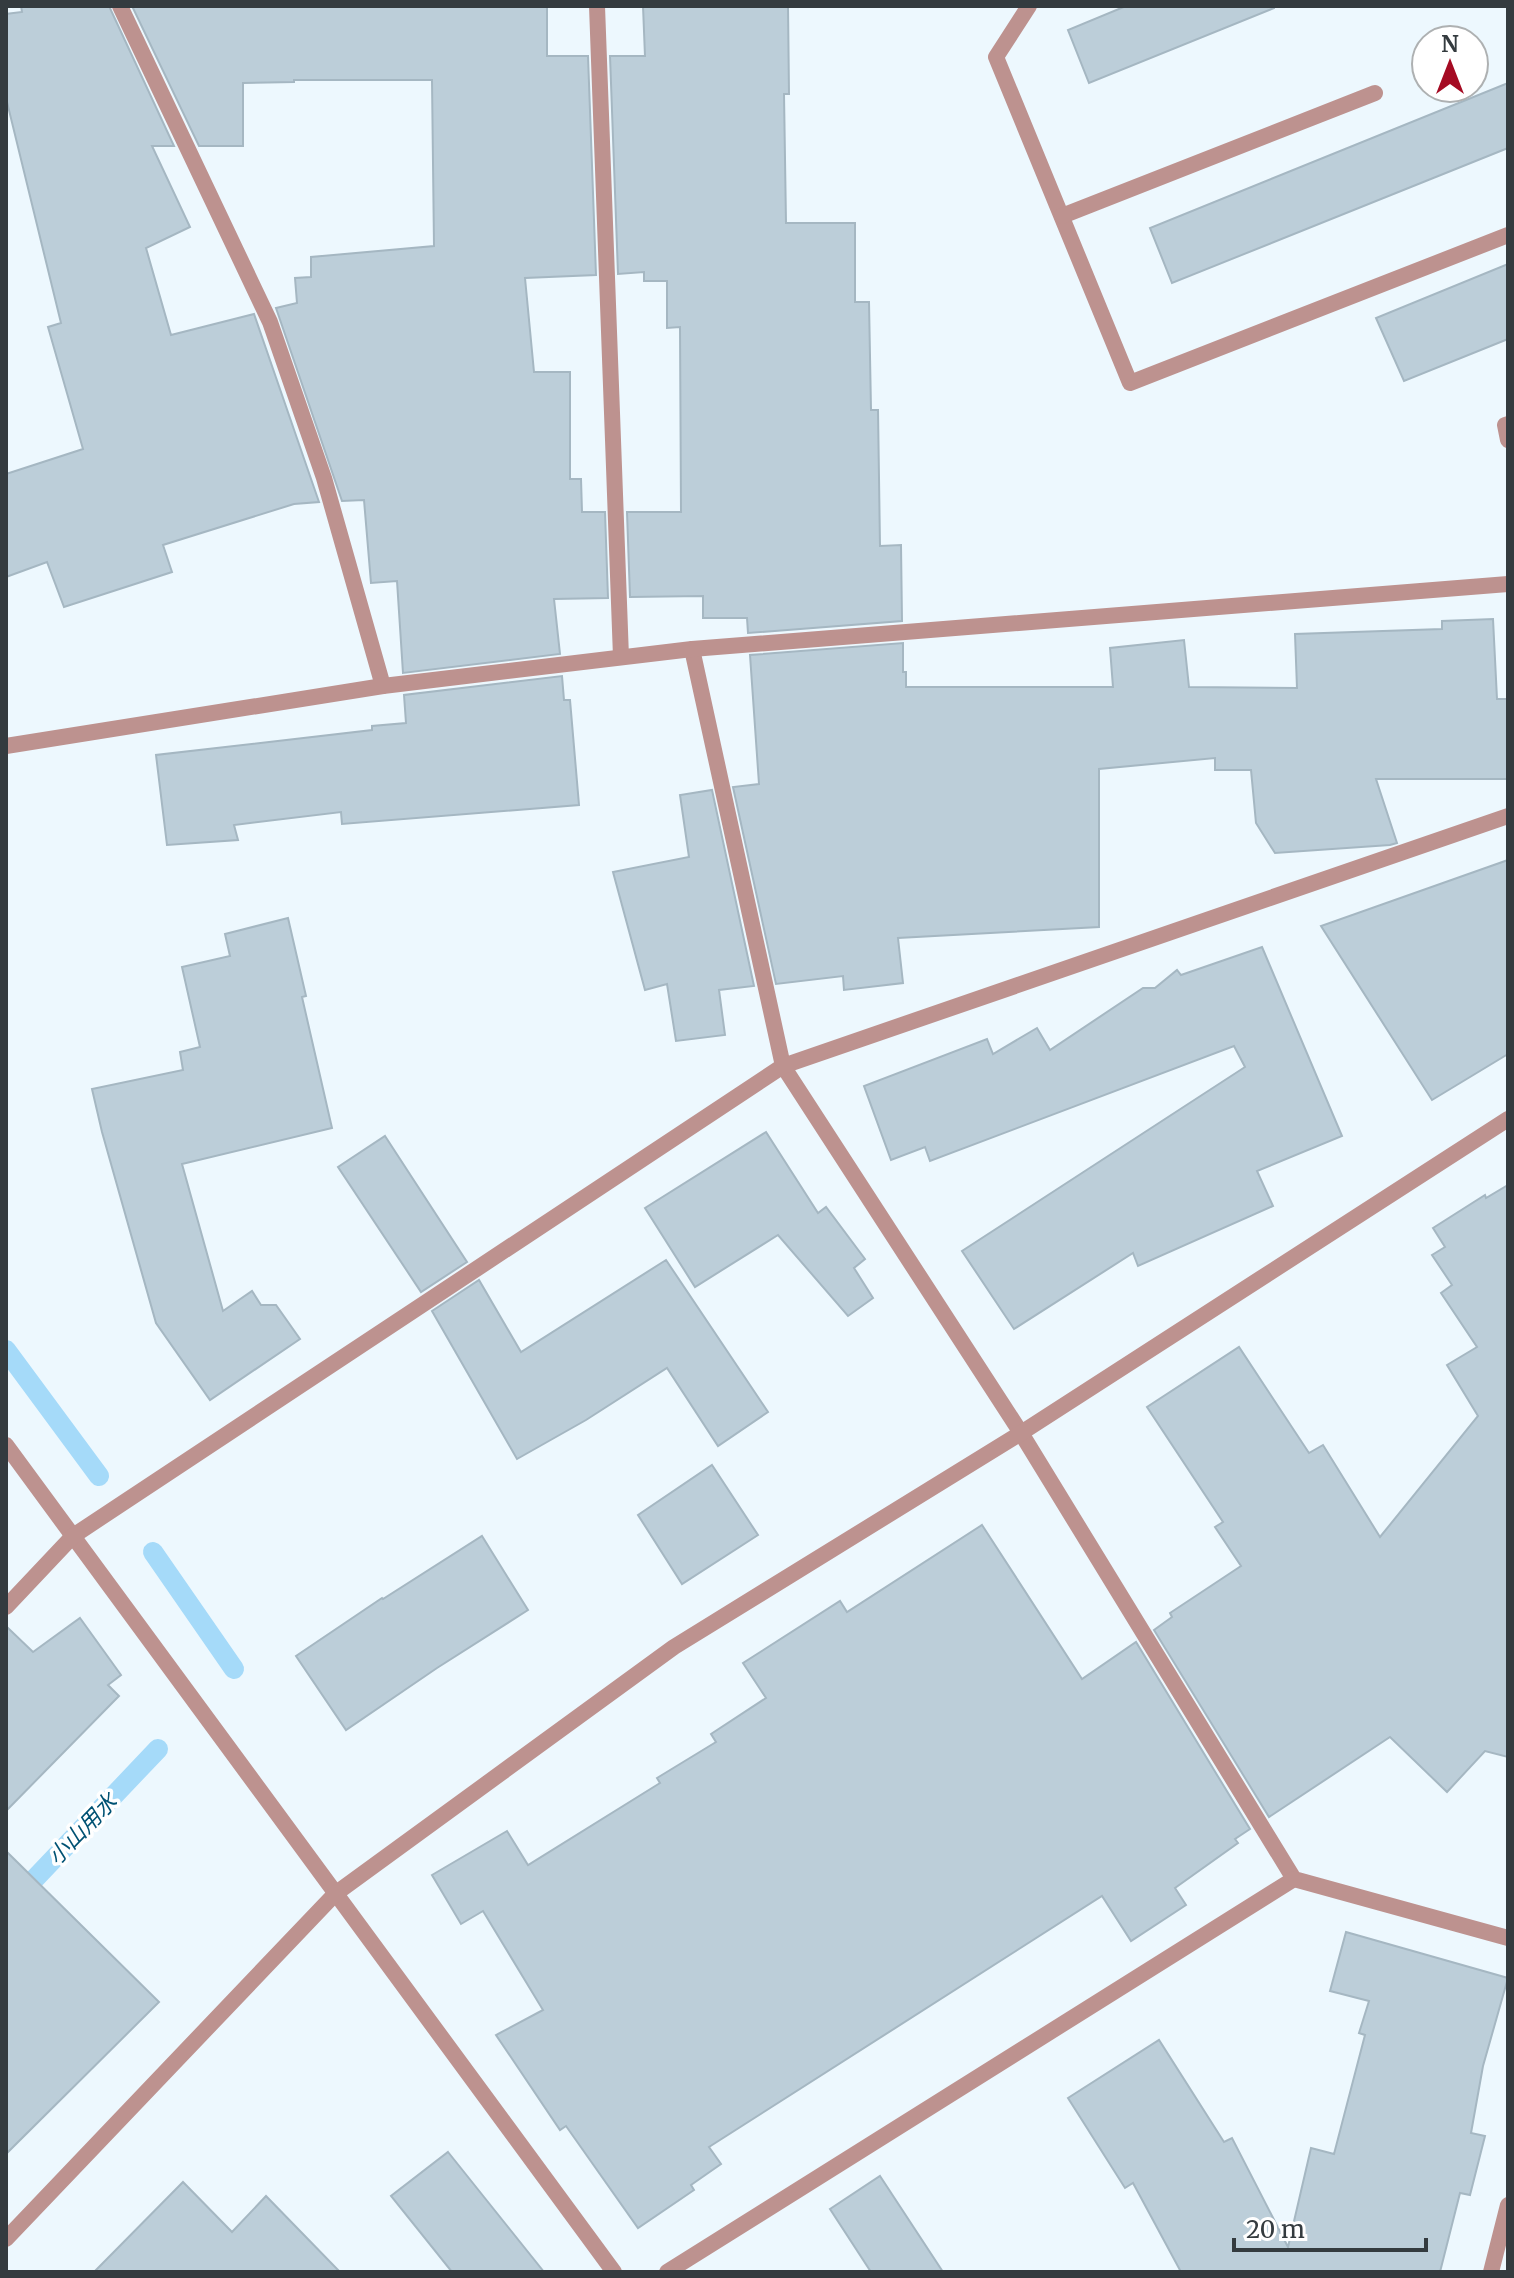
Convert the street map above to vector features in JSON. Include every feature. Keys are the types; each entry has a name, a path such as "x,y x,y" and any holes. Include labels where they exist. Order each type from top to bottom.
{"street":[{"path":"120,6 270,322 324,478 383,686"},
{"path":"597,6 621,657"},
{"path":"1029,6 996,57 1130,383 1508,235"},
{"path":"1062,216 1375,93"},
{"path":"1508,424 1505,425 1508,440"},
{"path":"6,746 383,686 692,649 1508,584"},
{"path":"692,649 783,1066 1021,1433 1294,1879 1508,1938"},
{"path":"6,1607 73,1536 783,1066 1508,816"},
{"path":"6,2239 335,1894 674,1647 1021,1433 1508,1119"},
{"path":"6,1445 614,2272"},
{"path":"667,2272 1294,1879"},
{"path":"1491,2272 1508,2205"}],"building":[{"path":"21,6 109,6 174,146 152,146 190,227 146,248 171,335 254,314 319,502 294,504 163,545 172,572 64,607 47,562 6,577 6,474 83,449 48,327 61,323 6,98 6,14 22,12"},
{"path":"132,6 547,6 547,56 588,56 596,275 525,278 534,372 570,372 570,479 581,479 582,512 605,512 608,598 554,599 560,654 403,673 397,581 371,583 364,500 342,501 276,308 297,303 295,278 311,277 311,257 434,246 432,80 243,83 243,146 199,146"},
{"path":"643,6 788,6 789,94 784,94 786,223 855,223 855,302 869,302 871,410 878,410 880,546 901,545 902,621 748,633 747,618 703,618 703,596 630,597 627,512 681,512 680,327 667,328 667,281 644,281 644,272 618,274 610,56 645,56"},
{"path":"1126,6 1274,8 1089,83 1068,30"},
{"path":"1508,83 1508,148 1172,283 1150,228 1456,104 1490,104 1490,90"},
{"path":"1508,264 1508,339 1404,381 1376,318"},
{"path":"1493,619 1497,699 1508,699 1508,779 1376,779 1397,843 1275,853 1256,823 1251,770 1215,770 1215,758 1099,769 1099,927 898,938 903,983 844,990 843,976 776,984 733,787 759,784 750,655 903,643 906,687 1113,687 1110,648 1184,640 1189,687 1297,688 1295,634 1442,629 1442,621"},
{"path":"562,676 564,700 570,700 579,805 342,824 341,812 234,825 238,840 167,845 156,755 372,730 372,726 406,723 404,695"},
{"path":"712,790 754,986 719,990 725,1035 676,1041 667,984 645,990 613,872 689,857 680,795"},
{"path":"1508,860 1508,1054 1432,1100 1321,926"},
{"path":"288,918 306,996 302,997 332,1128 182,1164 223,1311 252,1291 261,1305 276,1305 300,1339 210,1400 156,1323 92,1089 183,1070 180,1052 200,1047 182,967 230,956 225,934"},
{"path":"1262,947 1342,1136 1257,1171 1273,1206 1138,1266 1133,1253 1014,1329 962,1251 1245,1067 1234,1046 930,1161 925,1147 891,1160 864,1086 987,1039 993,1054 1037,1028 1050,1050 1143,988 1155,988 1177,970 1181,975"},
{"path":"766,1132 818,1213 826,1207 865,1259 854,1268 873,1298 848,1316 778,1235 695,1287 645,1208"},
{"path":"385,1136 467,1262 421,1292 338,1167"},
{"path":"1508,1185 1508,1757 1485,1751 1447,1792 1390,1737 1269,1817 1154,1630 1172,1617 1170,1613 1241,1566 1215,1527 1223,1522 1147,1407 1239,1347 1309,1453 1323,1445 1380,1537 1478,1416 1447,1365 1477,1347 1441,1293 1452,1285 1432,1255 1445,1247 1433,1228 1485,1195 1486,1198"},
{"path":"666,1260 768,1412 718,1446 667,1368 586,1420 517,1459 432,1311 479,1280 521,1352"},
{"path":"712,1465 758,1535 682,1584 638,1515"},
{"path":"982,1525 1082,1679 1136,1642 1250,1829 1235,1839 1238,1843 1175,1888 1186,1905 1131,1941 1102,1896 709,2147 721,2164 691,2185 694,2190 638,2228 566,2126 560,2130 496,2035 543,2010 483,1911 461,1924 432,1875 507,1831 528,1865 660,1783 657,1778 716,1742 711,1734 766,1698 743,1663 840,1601 847,1612"},
{"path":"482,1536 528,1610 346,1730 296,1656"},
{"path":"80,1618 121,1675 108,1685 119,1696 6,1811 6,1626 33,1652"},
{"path":"6,1851 159,2002 6,2154"},
{"path":"1346,1932 1508,1978 1483,2066 1471,2133 1485,2136 1470,2195 1460,2193 1440,2272 1181,2272 1133,2183 1125,2188 1068,2098 1159,2040 1224,2142 1232,2138 1288,2247 1311,2148 1334,2154 1365,2035 1359,2033 1369,2001 1330,1991"},
{"path":"448,2152 544,2272 452,2272 391,2196"},
{"path":"880,2176 943,2272 871,2272 830,2209"},
{"path":"183,2182 232,2232 266,2196 340,2272 94,2272"}],"waterway":[{"name":"小山用水","path":"6,1350 99,1476"},
{"name":"小山用水","path":"153,1552 234,1669"},
{"name":"小山用水","path":"6,1909 158,1749"}]}
